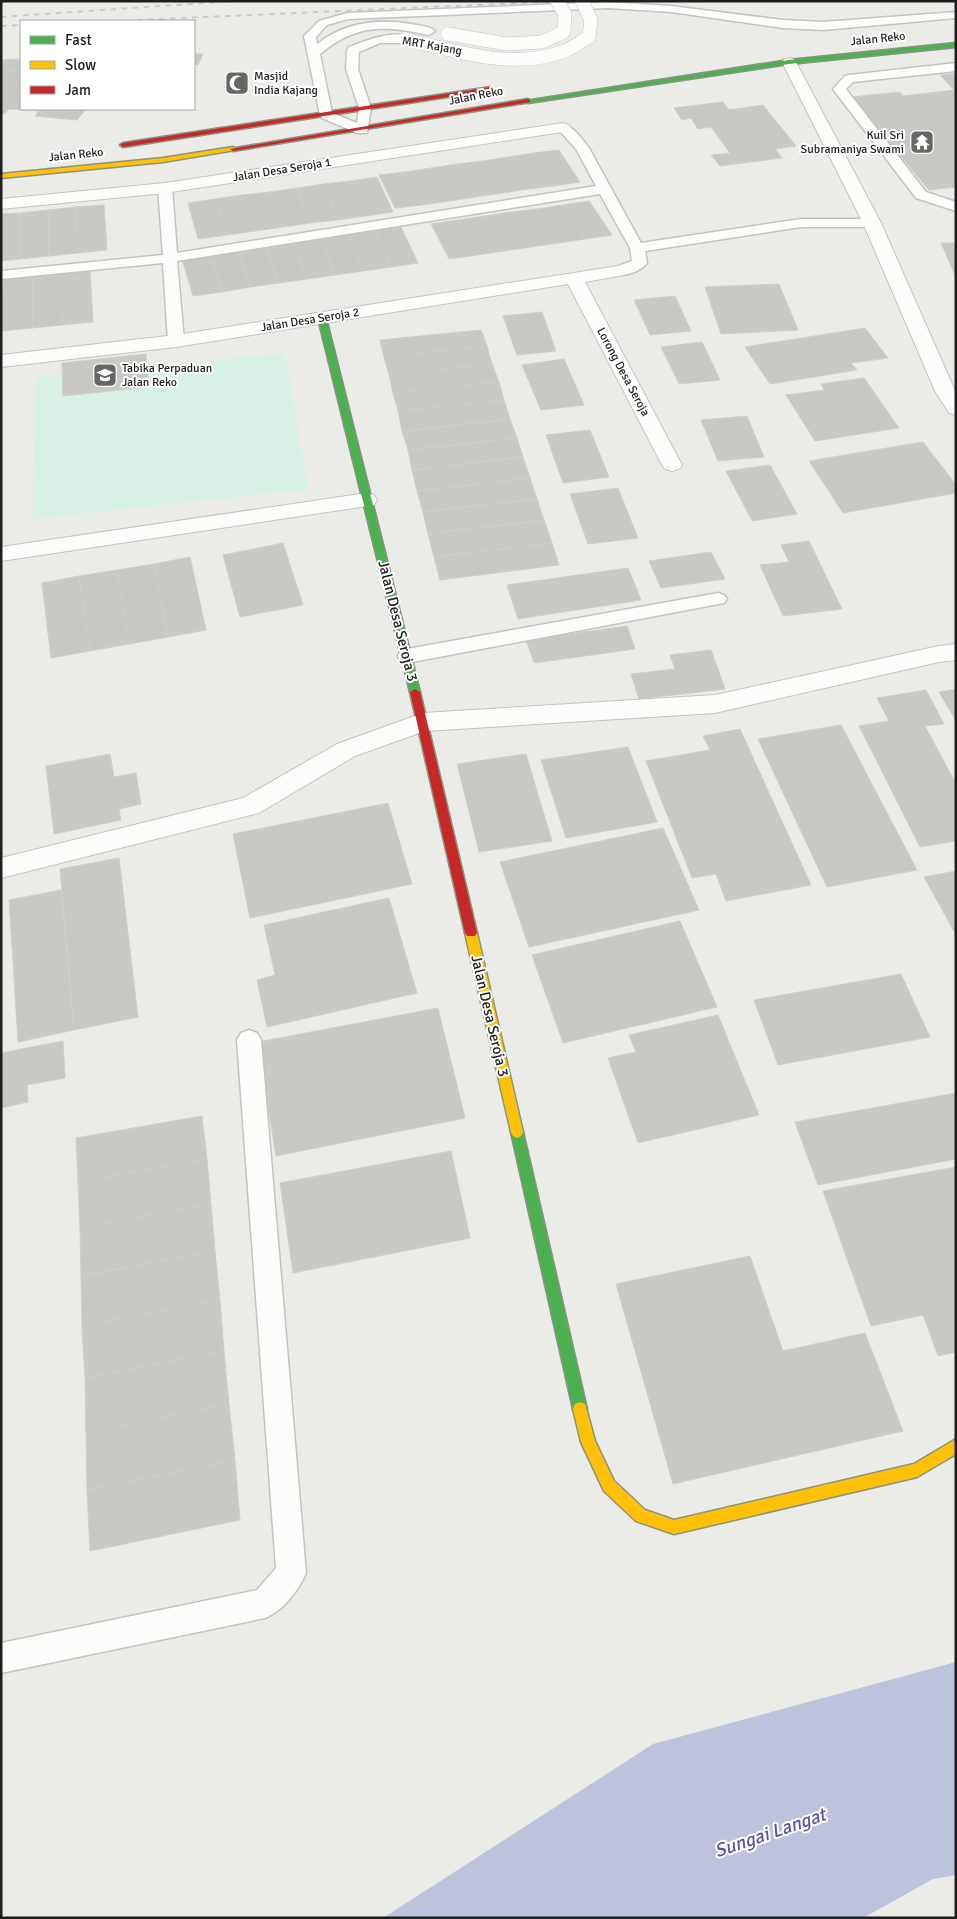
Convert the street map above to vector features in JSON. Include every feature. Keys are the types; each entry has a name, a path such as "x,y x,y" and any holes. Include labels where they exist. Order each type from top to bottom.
{"main road":[{"name":"Jalan Reko","path":"1,176 164,160 362,130 575,93 789,62 956,45"},
{"name":"Jalan Reko","path":"110,146 159,141 506,87"},
{"name":"Jalan Desa Seroja 3","path":"322,318 423,722 588,1442 609,1486 641,1516 674,1527 917,1470 956,1446"}],"street":[{"path":"789,62 872,223 945,391 956,410"},
{"name":"Jalan Desa Seroja 1","path":"1,204 166,188 562,128"},
{"name":"Jalan Desa Seroja 2","path":"1,361 176,341 618,271"},
{"name":"Lorong Desa Seroja","path":"574,278 672,465"},
{"path":"1,554 367,500"},
{"path":"1,868 250,806 346,750 423,722 716,704 947,653"}],"lane":[{"name":"MRT Kajang","path":"313,53 329,39 340,33 363,26 401,26 507,44 542,42 564,32 565,14 557,1"},
{"name":"MRT Kajang","path":"362,130 365,108 352,69 353,50 378,40 405,40 485,56 512,58 540,57 561,52 589,38 592,20 582,1"},
{"path":"362,130 326,115 310,36 323,23 347,16 608,4 671,9 783,24 823,26 956,15"},
{"path":"956,67 849,80 839,89 921,196 956,207"},
{"path":"562,128 574,138 637,248 640,263 632,268 618,271"},
{"path":"166,188 176,341"},
{"path":"1,275 171,258 604,189"},
{"path":"637,248 801,223 872,223"},
{"path":"407,656 718,599"},
{"path":"1,1658 265,1603 291,1573 249,1040"}],"green space":[{"path":"285,353 308,489 33,519 35,378"}],"water":[{"name":"Sungai Langat","path":"956,1662 956,1875 933,1879 863,1918 383,1918 653,1744"}],"building":[{"path":"195,54 203,54 198,65 195,64"},
{"path":"20,59 20,72 1,70 1,60"},
{"path":"1,70 20,72 20,110 9,109 4,114 1,114"},
{"name":"Kuil Sri Subramaniya Swami","path":"956,74 956,187 929,190 851,97 900,92 903,96 954,90 940,75"},
{"path":"723,102 729,110 763,105 796,146 775,149 782,158 720,166 711,155 730,153 711,127 698,129 691,118 682,120 674,108"},
{"path":"40,110 85,110 77,120 35,116"},
{"path":"559,150 580,182 554,186 534,153"},
{"path":"534,153 554,186 528,189 508,157"},
{"path":"508,157 528,189 502,193 483,161"},
{"path":"483,161 502,193 476,197 457,164"},
{"path":"457,164 476,197 449,201 431,168"},
{"path":"431,168 449,201 422,205 405,172"},
{"path":"405,172 422,205 395,208 379,175"},
{"path":"377,177 393,212 365,216 350,181"},
{"path":"350,181 365,216 338,220 324,184"},
{"path":"324,184 338,220 310,223 297,188"},
{"path":"297,188 310,223 283,227 270,192"},
{"path":"270,192 283,227 255,231 242,195"},
{"path":"242,195 255,231 227,235 215,199"},
{"path":"215,199 227,235 198,239 188,203"},
{"path":"589,201 612,235 585,239 563,205"},
{"path":"104,205 107,250 78,253 76,207"},
{"path":"563,205 585,239 558,243 537,209"},
{"path":"76,207 78,253 49,256 48,210"},
{"path":"537,209 558,243 531,247 511,212"},
{"path":"48,210 49,256 20,259 20,213"},
{"path":"511,212 531,247 504,251 485,216"},
{"path":"20,213 20,259 1,261 1,214"},
{"path":"485,216 504,251 477,255 458,220"},
{"path":"458,220 477,255 449,259 431,224"},
{"path":"401,227 418,263 391,267 375,231"},
{"path":"375,231 391,267 363,271 348,235"},
{"path":"348,235 363,271 335,275 321,239"},
{"path":"321,239 335,275 307,279 293,243"},
{"path":"293,243 307,279 279,283 266,247"},
{"path":"941,243 956,243 956,275 955,275"},
{"path":"266,247 279,283 250,287 238,251"},
{"path":"238,251 250,287 222,292 211,255"},
{"path":"211,255 222,292 193,296 182,259"},
{"path":"90,268 93,322 62,325 61,271"},
{"path":"61,271 62,325 32,328 32,274"},
{"path":"32,274 32,328 1,331 3,277"},
{"path":"779,284 798,330 721,334 705,287"},
{"path":"675,296 691,331 650,335 634,300"},
{"path":"542,312 556,351 517,355 503,316"},
{"path":"865,328 888,358 851,363 857,370 770,384 745,347"},
{"path":"481,330 487,346 384,357 380,340"},
{"path":"702,342 720,380 679,384 661,347"},
{"path":"487,346 492,364 389,375 384,357"},
{"name":"Tabika Perpaduan Jalan Reko","path":"146,354 149,387 63,396 62,363"},
{"path":"564,359 584,405 541,410 522,365"},
{"path":"492,364 499,382 393,393 389,375"},
{"path":"864,378 899,428 815,441 786,395 824,390 821,384"},
{"path":"499,382 504,400 398,411 393,393"},
{"path":"504,400 510,419 402,431 398,411"},
{"path":"747,416 764,457 718,461 701,420"},
{"path":"510,419 517,438 408,450 402,431"},
{"path":"590,430 609,477 563,483 546,435"},
{"path":"517,438 523,457 412,470 408,450"},
{"path":"923,442 956,485 956,493 843,513 809,461"},
{"path":"523,457 530,478 417,491 412,470"},
{"path":"770,465 797,514 752,521 726,471"},
{"path":"530,478 537,499 423,512 417,491"},
{"path":"618,488 638,538 588,544 570,494"},
{"path":"537,499 544,520 428,534 423,512"},
{"path":"544,520 552,543 434,557 428,534"},
{"path":"809,541 842,609 783,616 760,565 789,562 781,545"},
{"path":"283,543 303,605 240,617 223,555"},
{"path":"552,543 559,565 440,580 434,557"},
{"path":"711,552 725,579 661,588 649,561"},
{"path":"190,557 206,630 168,637 154,564"},
{"path":"154,564 168,637 129,644 117,570"},
{"path":"628,568 641,600 518,619 507,585"},
{"path":"117,570 129,644 90,651 79,576"},
{"path":"79,576 90,651 51,658 42,583"},
{"path":"627,626 635,649 534,663 526,640"},
{"path":"711,650 725,689 639,699 631,674 675,669 670,655"},
{"path":"956,689 956,721 939,692"},
{"path":"926,690 944,724 925,726 956,784 956,841 920,847 859,726 889,721 877,698"},
{"path":"841,725 917,870 827,887 758,739"},
{"path":"740,729 811,885 726,901 716,874 692,878 646,761 710,750 703,736"},
{"path":"628,747 657,822 566,838 541,760"},
{"path":"110,754 114,777 136,773 141,804 119,809 121,820 54,834 46,766"},
{"path":"526,754 552,841 479,852 457,764"},
{"path":"388,803 412,884 250,918 233,834"},
{"path":"663,828 699,910 529,947 500,862"},
{"path":"119,858 138,1017 74,1030 60,869"},
{"path":"956,871 956,935 924,877"},
{"path":"61,890 74,1030 18,1042 9,900"},
{"path":"389,898 417,993 267,1027 257,980 275,975 264,925"},
{"path":"680,921 717,1007 563,1043 532,955"},
{"path":"901,974 930,1037 778,1065 754,1000"},
{"path":"438,1008 465,1118 276,1156 258,1042"},
{"path":"718,1015 759,1115 638,1143 608,1058 636,1052 629,1035"},
{"path":"63,1041 65,1078 27,1085 28,1102 1,1108 1,1053"},
{"path":"956,1093 956,1159 818,1185 795,1122"},
{"path":"202,1116 207,1159 78,1182 76,1138"},
{"path":"451,1151 470,1238 293,1273 280,1183"},
{"path":"207,1159 211,1204 80,1228 78,1182"},
{"path":"956,1167 956,1352 938,1356 923,1315 871,1326 823,1191"},
{"path":"211,1204 215,1251 81,1276 80,1228"},
{"path":"215,1251 220,1300 82,1326 81,1276"},
{"path":"750,1256 783,1351 865,1333 903,1431 673,1484 616,1284"},
{"path":"220,1300 224,1351 85,1378 82,1326"},
{"path":"224,1351 229,1404 86,1433 85,1378"},
{"path":"229,1404 235,1460 87,1490 86,1433"},
{"path":"235,1460 240,1520 90,1551 87,1490"}],"railway":[{"path":"1,2 8,1"},
{"path":"1,17 234,1"},
{"path":"138,20 566,1"},
{"path":"1,26 20,25"}],"traffic: fast":[{"path":"528,101 789,62 956,45"},
{"path":"322,318 415,692"},
{"path":"517,1132 580,1409"}],"traffic: slow":[{"path":"1,176 163,160 233,149"},
{"path":"471,933 517,1132"},
{"path":"580,1409 588,1442 609,1486 641,1516 674,1527 917,1470 956,1446"}],"traffic: jam":[{"path":"123,145 491,89"},
{"path":"233,149 528,101"},
{"path":"415,692 471,933"}],"place":[{"name":"Masjid India Kajang","path":"237,83"},
{"name":"Kuil Sri Subramaniya Swami","path":"922,142"},
{"name":"Tabika Perpaduan Jalan Reko","path":"105,375"}]}
